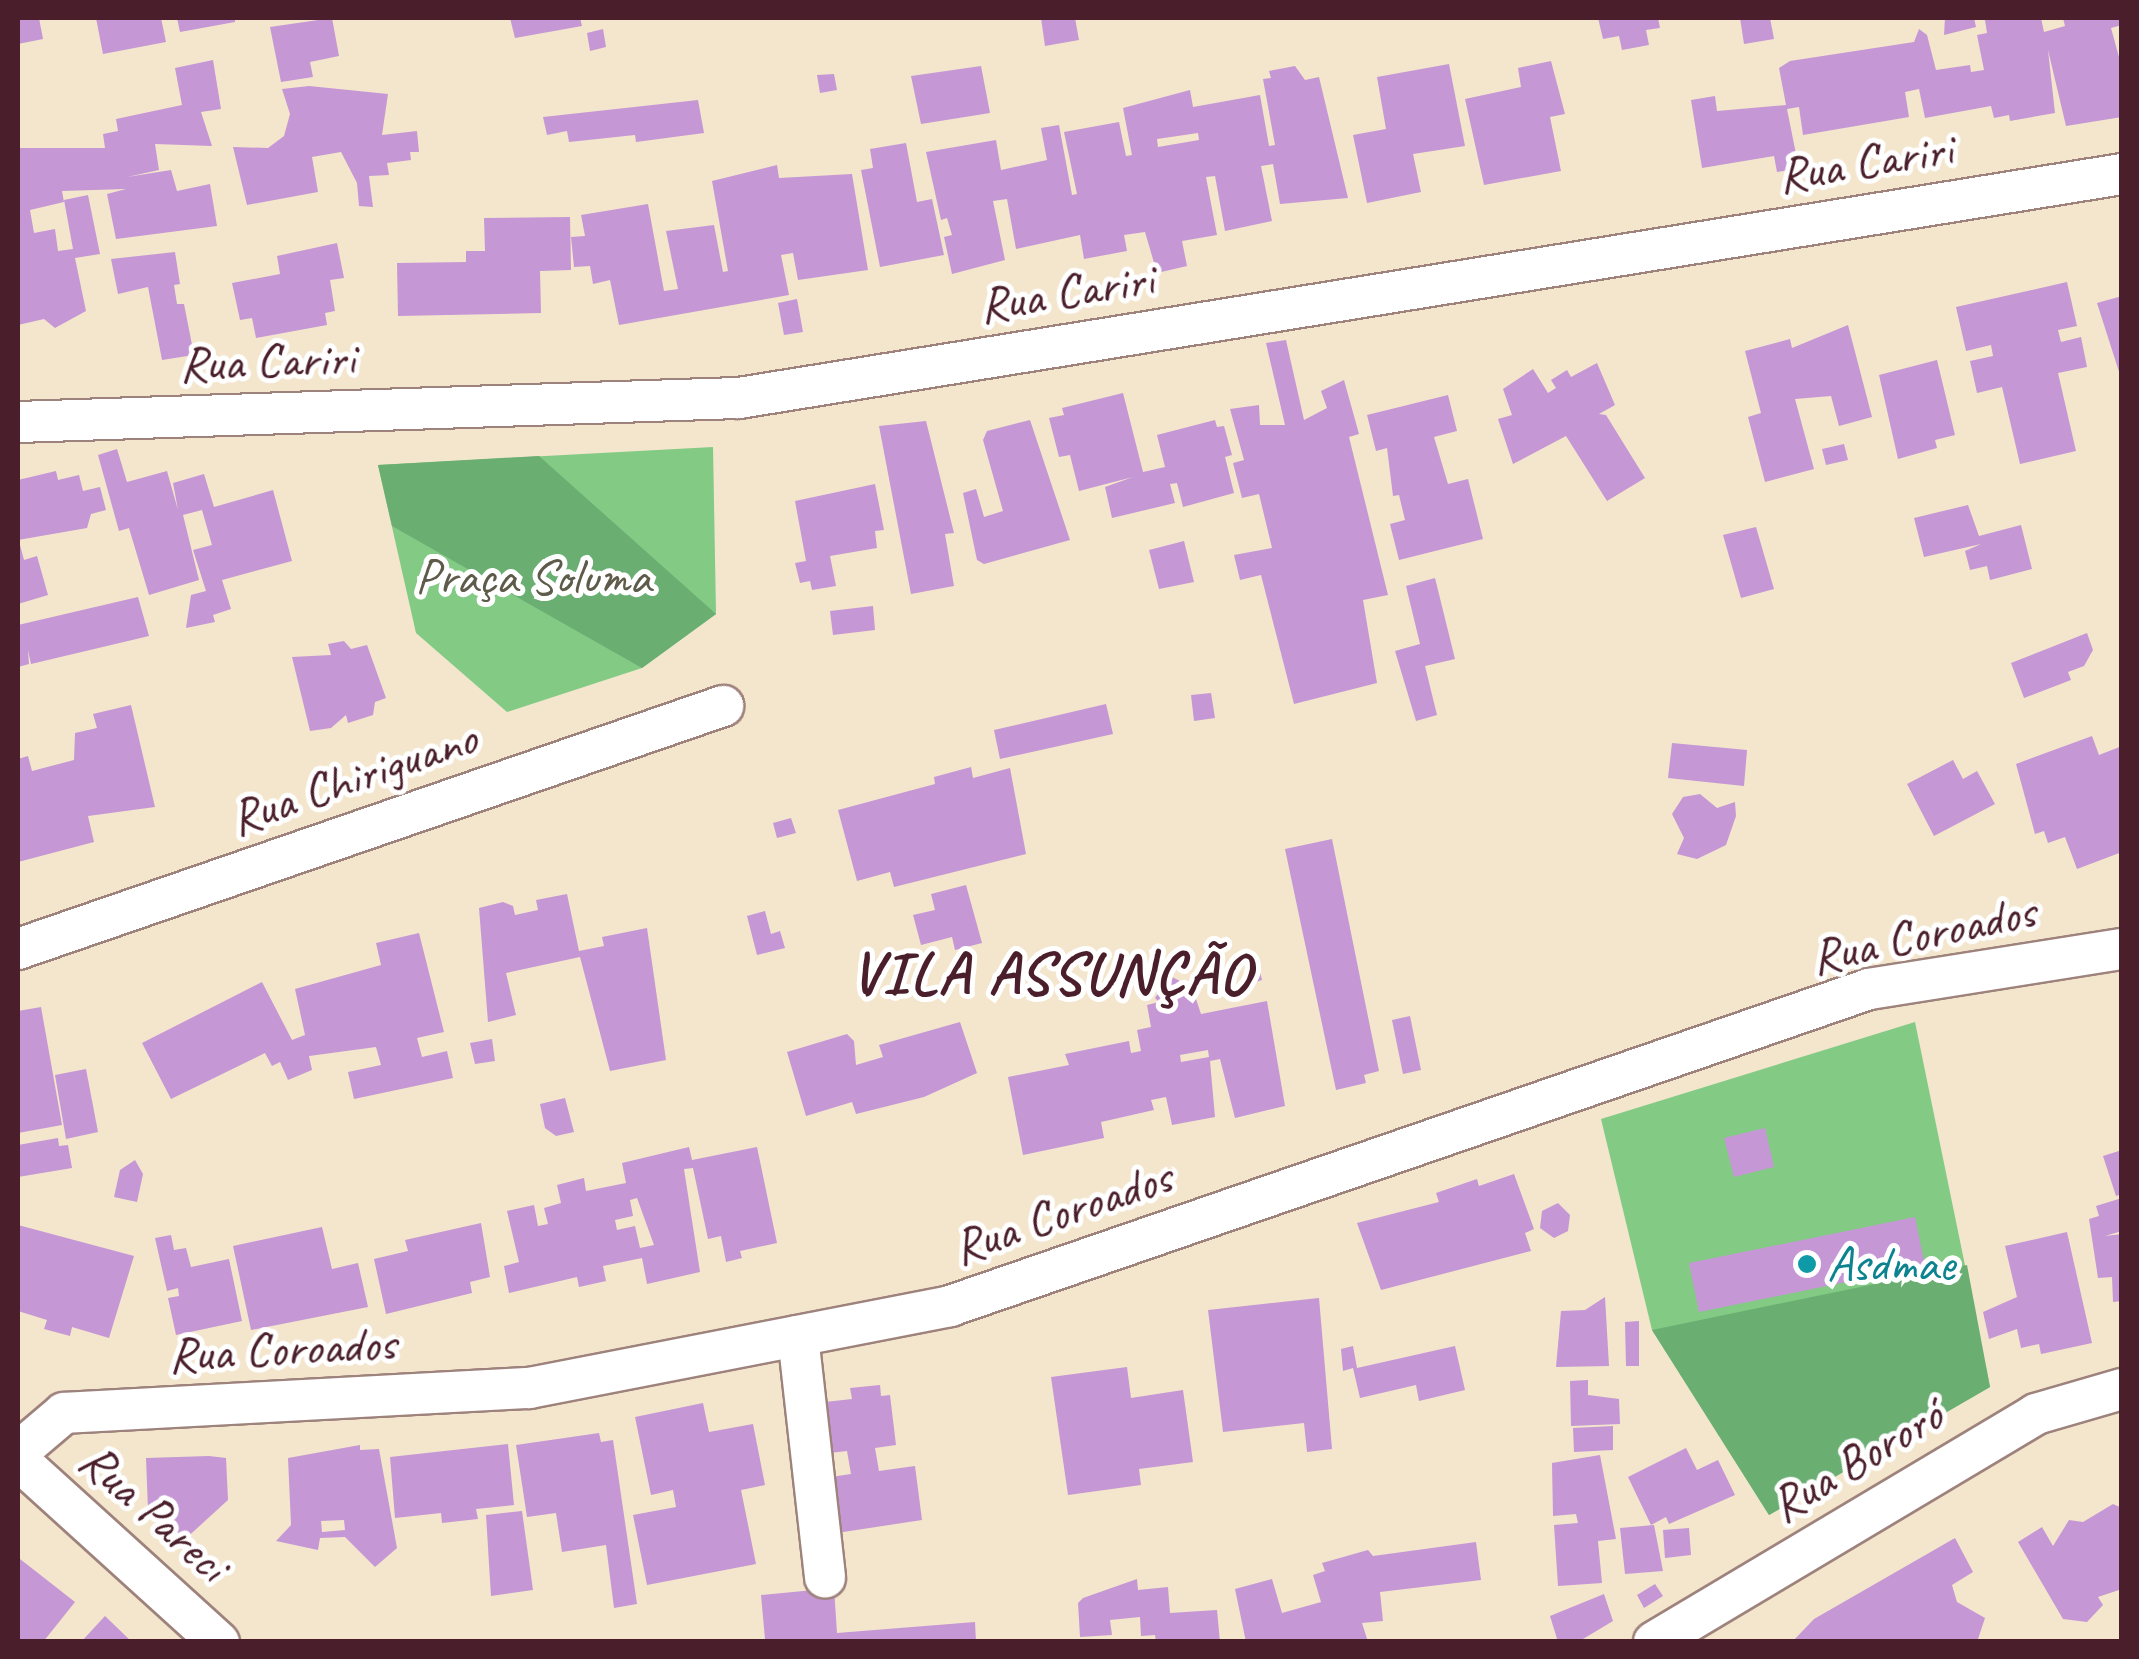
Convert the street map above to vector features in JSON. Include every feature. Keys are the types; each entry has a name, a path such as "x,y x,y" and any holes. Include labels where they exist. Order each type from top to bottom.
{"street":[{"name":"Rua Cariri","path":"18,422 739,398 2122,174"},
{"name":"Rua Chiriguano","path":"18,949 722,706"},
{"name":"Rua Coroados","path":"18,1452 64,1413 530,1388 950,1306 1870,989 2122,949"},
{"path":"798,1336 825,1576"},
{"name":"Rua Bororó","path":"1654,1642 2036,1414 2122,1389"},
{"name":"Rua Pareci","path":"18,1460 220,1642"}],"green space":[{"name":"Praça Soluma","path":"713,447 716,614 642,668 507,712 416,633 378,465"},
{"path":"539,456 716,614 642,668 392,526 378,465"},
{"path":"1915,1022 1990,1387 1769,1515 1652,1330 1601,1119"},
{"path":"1967,1265 1990,1387 1769,1515 1652,1330"}],"building":[{"path":"18,18 39,18 43,39 18,44"},
{"path":"96,18 161,18 166,42 103,54"},
{"path":"177,18 235,18 235,22 180,32"},
{"path":"332,18 339,56 310,62 313,77 281,82 270,27"},
{"path":"510,18 580,18 582,26 515,38"},
{"path":"1041,18 1075,18 1079,40 1045,46"},
{"path":"1598,18 1658,18 1660,28 1646,30 1649,45 1622,50 1619,36 1603,39"},
{"path":"1740,18 1770,18 1774,39 1744,44"},
{"path":"1945,18 1974,18 1976,27 1944,35"},
{"path":"2041,18 2044,32 2065,26 2063,18 2122,18 2122,25 2111,28 2122,68 2122,117 2066,126 2048,50 2055,113 2010,121 2009,115 1994,118 1991,106 1925,118 1919,89 1905,92 1909,117 1803,135 1799,107 1787,109 1799,169 1777,172 1774,156 1702,168 1691,100 1715,96 1717,111 1786,105 1779,68 1790,61 1914,42 1919,29 1927,35 1936,70 1970,65 1971,72 1984,70 1977,35 1987,33 1985,20"},
{"path":"603,29 606,47 590,51 587,33"},
{"path":"213,60 221,109 201,112 212,146 155,144 159,170 127,177 171,170 177,191 210,184 217,226 116,239 107,194 126,189 62,191 64,202 30,210 34,233 55,229 58,251 73,249 64,200 88,195 100,254 75,258 86,311 55,328 44,319 18,325 18,148 105,148 103,134 118,131 116,119 182,105 175,68"},
{"path":"1551,61 1565,114 1550,117 1561,171 1484,185 1465,99 1521,87 1518,68"},
{"path":"1449,64 1465,146 1413,154 1421,192 1367,203 1353,135 1386,129 1377,77"},
{"path":"981,66 990,113 921,124 911,76"},
{"path":"1295,66 1305,80 1319,77 1348,198 1280,204 1273,164 1261,166 1272,221 1225,231 1215,176 1206,177 1217,235 1182,241 1187,266 1157,273 1145,232 1124,235 1127,251 1084,259 1080,235 1016,249 1007,199 993,201 1005,260 952,274 944,237 952,235 947,218 941,220 926,152 996,140 1001,170 1047,160 1041,128 1059,125 1072,195 1077,194 1064,132 1119,122 1126,156 1132,155 1123,108 1190,90 1193,107 1260,95 1269,146 1275,145 1263,79 1271,78 1269,71","holes":["1198,133 1199,140 1158,147 1157,139"]},
{"path":"834,74 837,90 820,93 817,75"},
{"path":"309,86 388,94 382,135 417,131 419,152 410,152 411,160 387,163 389,175 369,176 373,207 359,206 357,183 341,152 312,157 318,192 247,205 233,147 268,148 284,136 290,114 282,89"},
{"path":"698,100 704,133 636,142 635,135 569,142 567,131 547,135 543,117"},
{"path":"906,143 917,202 932,199 944,255 880,267 861,170 873,168 870,149"},
{"path":"777,165 779,178 852,174 868,270 798,280 793,253 781,255 789,295 619,325 610,280 593,284 590,266 574,267 571,237 585,236 581,215 648,204 664,291 678,289 666,231 714,225 723,272 728,271 712,181"},
{"path":"570,217 571,270 540,271 541,313 398,316 397,263 466,262 466,251 485,251 484,218"},
{"path":"337,243 344,278 330,280 335,311 325,313 327,325 256,338 252,318 240,320 232,283 280,274 277,256"},
{"path":"175,252 180,284 174,285 177,304 184,304 194,355 162,360 148,287 118,294 111,259"},
{"path":"2067,282 2077,326 2058,330 2061,342 2081,337 2087,367 2058,373 2076,451 2020,464 2002,387 1977,393 1970,361 1993,356 1991,345 1966,351 1956,307"},
{"path":"2122,296 2122,378 2121,378 2097,303"},
{"path":"797,299 803,332 784,335 778,303"},
{"path":"1848,325 1872,417 1839,426 1831,396 1795,399 1814,469 1765,482 1748,417 1761,413 1745,351 1790,339 1792,348"},
{"path":"1286,340 1304,420 1327,408 1321,391 1344,380 1359,434 1349,437 1388,595 1363,600 1377,683 1294,704 1261,575 1240,580 1234,555 1272,548 1259,494 1242,498 1233,463 1244,460 1230,409 1259,405 1260,425 1285,425 1266,343"},
{"path":"1937,360 1955,435 1935,440 1937,448 1898,459 1879,375"},
{"path":"1597,363 1615,405 1599,414 1606,415 1645,478 1607,501 1566,436 1513,464 1498,419 1512,415 1503,389 1533,369 1548,393 1556,388 1551,380 1567,370 1571,377"},
{"path":"1123,393 1143,472 1165,467 1157,435 1215,420 1217,427 1224,426 1232,455 1225,457 1234,493 1183,507 1177,483 1170,484 1175,503 1112,518 1105,487 1133,477 1079,491 1070,455 1059,457 1049,418 1064,415 1062,408"},
{"path":"1448,395 1457,431 1434,437 1448,484 1468,479 1483,539 1399,560 1390,524 1405,520 1399,495 1393,496 1387,448 1376,451 1367,415"},
{"path":"1030,420 1070,540 984,564 977,560 963,493 976,489 984,517 1003,511 983,440 987,431"},
{"path":"926,421 954,533 945,534 954,586 911,594 879,426"},
{"path":"1844,444 1848,460 1826,465 1822,449"},
{"path":"117,449 127,482 167,471 178,510 173,483 204,474 214,507 273,490 292,561 222,580 231,609 213,615 215,622 186,628 191,595 206,591 193,550 212,545 202,510 183,515 199,580 149,595 129,528 119,531 98,455"},
{"path":"56,471 58,480 79,475 83,491 100,487 106,510 91,514 87,528 18,540 18,480"},
{"path":"875,484 884,530 875,531 877,548 830,556 836,586 812,590 810,581 800,583 795,563 806,561 795,501"},
{"path":"1968,505 1979,536 2021,525 2032,569 1990,580 1987,566 1970,570 1965,551 1981,544 1924,557 1914,518"},
{"path":"1756,527 1774,589 1741,598 1723,535"},
{"path":"19,541 24,560 37,556 48,595 18,604"},
{"path":"1184,541 1194,582 1159,589 1149,550"},
{"path":"1435,578 1455,659 1425,666 1437,715 1416,721 1395,651 1420,644 1406,586"},
{"path":"138,597 149,636 31,664 28,650 29,664 18,667 18,625"},
{"path":"873,606 875,630 833,635 830,611"},
{"path":"2087,633 2093,650 2084,666 2068,672 2071,680 2024,698 2011,663"},
{"path":"344,641 351,649 367,645 386,698 375,702 373,715 348,723 346,715 331,728 310,731 292,657 331,655 328,644"},
{"path":"1211,693 1215,718 1194,721 1191,695"},
{"path":"1106,704 1113,734 1000,759 994,730"},
{"path":"131,705 155,807 88,816 94,842 18,862 18,759 28,756 32,771 74,760 75,733 97,728 93,714"},
{"path":"2092,736 2099,755 2122,746 2122,852 2077,869 2065,837 2048,843 2044,831 2035,834 2016,764"},
{"path":"1672,743 1747,750 1744,786 1668,778"},
{"path":"1953,760 1963,779 1977,771 1995,804 1934,836 1907,784"},
{"path":"971,767 973,778 1010,768 1026,854 894,887 890,872 857,881 838,810 935,784 934,777"},
{"path":"1700,794 1717,808 1735,802 1736,816 1726,845 1697,859 1677,854 1684,838 1672,814 1683,797"},
{"path":"791,818 796,833 777,838 773,823"},
{"path":"1332,839 1379,1071 1364,1075 1366,1083 1336,1090 1285,849"},
{"path":"966,885 982,943 955,950 952,937 921,945 913,915 935,910 931,894"},
{"path":"567,894 579,951 604,946 602,937 647,928 666,1060 610,1071 580,957 506,973 516,1015 488,1022 479,908 503,902 513,906 515,915 538,910 536,900"},
{"path":"765,911 771,934 780,931 785,948 757,955 747,916"},
{"path":"419,933 444,1032 417,1038 422,1057 447,1051 453,1078 354,1099 348,1072 381,1065 376,1047 309,1056 312,1070 288,1080 280,1062 272,1066 265,1053 171,1099 142,1043 262,982 292,1040 305,1035 295,989 381,965 376,943"},
{"path":"1258,964 1262,980 1250,984 1246,967"},
{"path":"1170,976 1192,987 1201,1014 1267,1001 1285,1106 1235,1118 1220,1059 1210,1061 1215,1117 1172,1125 1166,1097 1151,1100 1154,1110 1101,1122 1104,1138 1023,1155 1008,1077 1069,1065 1065,1054 1129,1041 1131,1053 1141,1051 1137,1030 1151,1027 1147,1005 1159,1002 1155,998","holes":["1208,1050 1209,1057 1181,1062 1180,1055"]},
{"path":"41,1007 62,1125 18,1133 18,1011"},
{"path":"1410,1016 1421,1070 1403,1074 1392,1020"},
{"path":"960,1022 977,1073 924,1097 856,1114 852,1102 806,1116 787,1052 847,1034 854,1041 856,1065 883,1057 879,1045"},
{"path":"492,1039 495,1061 475,1064 470,1043"},
{"path":"86,1069 98,1132 66,1139 55,1075"},
{"path":"565,1098 574,1132 556,1136 545,1128 540,1104"},
{"path":"1765,1128 1774,1167 1734,1177 1724,1138"},
{"path":"58,1138 59,1146 68,1145 72,1168 18,1177 18,1145"},
{"path":"689,1147 692,1160 757,1147 777,1243 740,1251 742,1258 726,1262 721,1236 708,1239 693,1168 684,1169 700,1272 647,1284 642,1258 603,1266 606,1281 579,1287 577,1277 509,1293 504,1266 519,1262 507,1211 534,1205 538,1226 548,1224 544,1208 561,1203 557,1185 584,1178 586,1191 626,1183 622,1163","holes":["637,1198 654,1245 640,1248 635,1226 617,1230 615,1220 633,1216 630,1200"]},
{"path":"2122,1150 2122,1194 2116,1196 2103,1156"},
{"path":"135,1160 143,1174 137,1202 114,1197 120,1170"},
{"path":"1514,1174 1534,1229 1525,1233 1531,1251 1381,1290 1357,1223 1439,1202 1436,1193 1477,1179 1479,1186"},
{"path":"2122,1198 2122,1231 2105,1236 2122,1234 2122,1301 2113,1302 2112,1277 2098,1278 2089,1219 2099,1216 2096,1206"},
{"path":"1558,1203 1570,1215 1568,1231 1554,1238 1540,1228 1542,1211"},
{"name":"Asdmae","path":"1915,1217 1925,1266 1699,1312 1689,1263"},
{"path":"481,1223 490,1277 470,1282 472,1293 386,1314 374,1259 408,1251 405,1240"},
{"path":"18,1225 134,1256 109,1338 72,1327 70,1336 44,1329 47,1320 18,1311"},
{"path":"322,1227 332,1269 358,1263 368,1307 251,1330 233,1246"},
{"path":"2067,1232 2092,1343 2041,1354 2039,1344 2021,1348 2017,1329 1989,1339 1983,1312 2017,1297 2005,1246"},
{"path":"171,1235 174,1250 186,1248 191,1267 229,1259 242,1321 176,1335 168,1298 179,1296 178,1288 167,1291 155,1238"},
{"path":"1605,1297 1609,1366 1556,1367 1561,1311 1585,1310"},
{"path":"1319,1298 1332,1449 1307,1452 1304,1423 1223,1432 1208,1310"},
{"path":"1639,1321 1639,1366 1626,1366 1625,1322"},
{"path":"1353,1346 1357,1368 1455,1346 1465,1390 1419,1401 1416,1385 1360,1398 1353,1368 1343,1371 1341,1349"},
{"path":"1127,1367 1131,1398 1183,1390 1193,1462 1139,1469 1141,1485 1068,1495 1051,1377"},
{"path":"1588,1380 1588,1395 1619,1399 1620,1424 1571,1426 1570,1381"},
{"path":"880,1385 881,1396 890,1395 896,1445 875,1448 879,1471 915,1466 922,1520 830,1534 824,1478 851,1474 847,1451 821,1454 816,1403 852,1399 850,1388"},
{"path":"703,1403 709,1432 753,1424 765,1485 741,1490 756,1564 647,1585 633,1515 676,1507 673,1490 651,1495 635,1417"},
{"path":"1613,1426 1613,1450 1574,1452 1573,1428"},
{"path":"599,1433 601,1442 613,1440 637,1604 614,1608 606,1545 562,1552 556,1513 527,1517 516,1445"},
{"path":"508,1444 514,1505 476,1509 478,1519 442,1523 441,1513 395,1518 390,1457"},
{"path":"360,1445 360,1450 379,1449 397,1548 375,1567 345,1537 320,1538 318,1550 276,1541 291,1525 288,1458","holes":["344,1520 345,1530 322,1532 321,1521"]},
{"path":"1686,1448 1697,1470 1718,1460 1735,1495 1669,1524 1666,1517 1651,1525 1628,1477"},
{"path":"1600,1455 1616,1539 1598,1541 1602,1583 1558,1586 1554,1525 1578,1523 1576,1514 1553,1516 1552,1463"},
{"path":"146,1458 226,1458 228,1500 182,1542 148,1510"},
{"path":"2113,1504 2122,1508 2122,1589 2098,1597 2103,1605 2087,1622 2063,1619 2018,1542 2042,1527 2053,1546 2069,1520 2083,1522"},
{"path":"522,1511 533,1590 491,1596 486,1515"},
{"path":"1654,1525 1663,1571 1625,1574 1620,1528"},
{"path":"1689,1528 1691,1555 1665,1558 1663,1530"},
{"path":"1955,1538 1973,1572 1952,1585 1957,1602 1985,1618 1977,1642 1792,1642 1814,1619"},
{"path":"1476,1542 1481,1580 1380,1592 1383,1621 1362,1623 1368,1642 1246,1642 1235,1589 1272,1579 1282,1613 1321,1602 1313,1575 1325,1571 1322,1563 1368,1550 1373,1556"},
{"path":"20,1559 75,1602 43,1642 18,1642"},
{"path":"1137,1579 1138,1590 1168,1587 1170,1613 1217,1610 1220,1642 1156,1642 1155,1635 1141,1636 1140,1617 1110,1620 1112,1635 1080,1637 1078,1603"},
{"path":"1655,1584 1663,1596 1644,1608 1637,1595"},
{"path":"834,1588 837,1633 975,1622 976,1642 765,1639 761,1595"},
{"path":"1604,1594 1613,1621 1578,1642 1558,1642 1550,1616"},
{"path":"105,1616 132,1642 81,1642"}],"place":[{"name":"Asdmae","path":"1807,1264"}],"district":[{"name":"VILA ASSUNÇÃO","path":"1051,973"}]}
